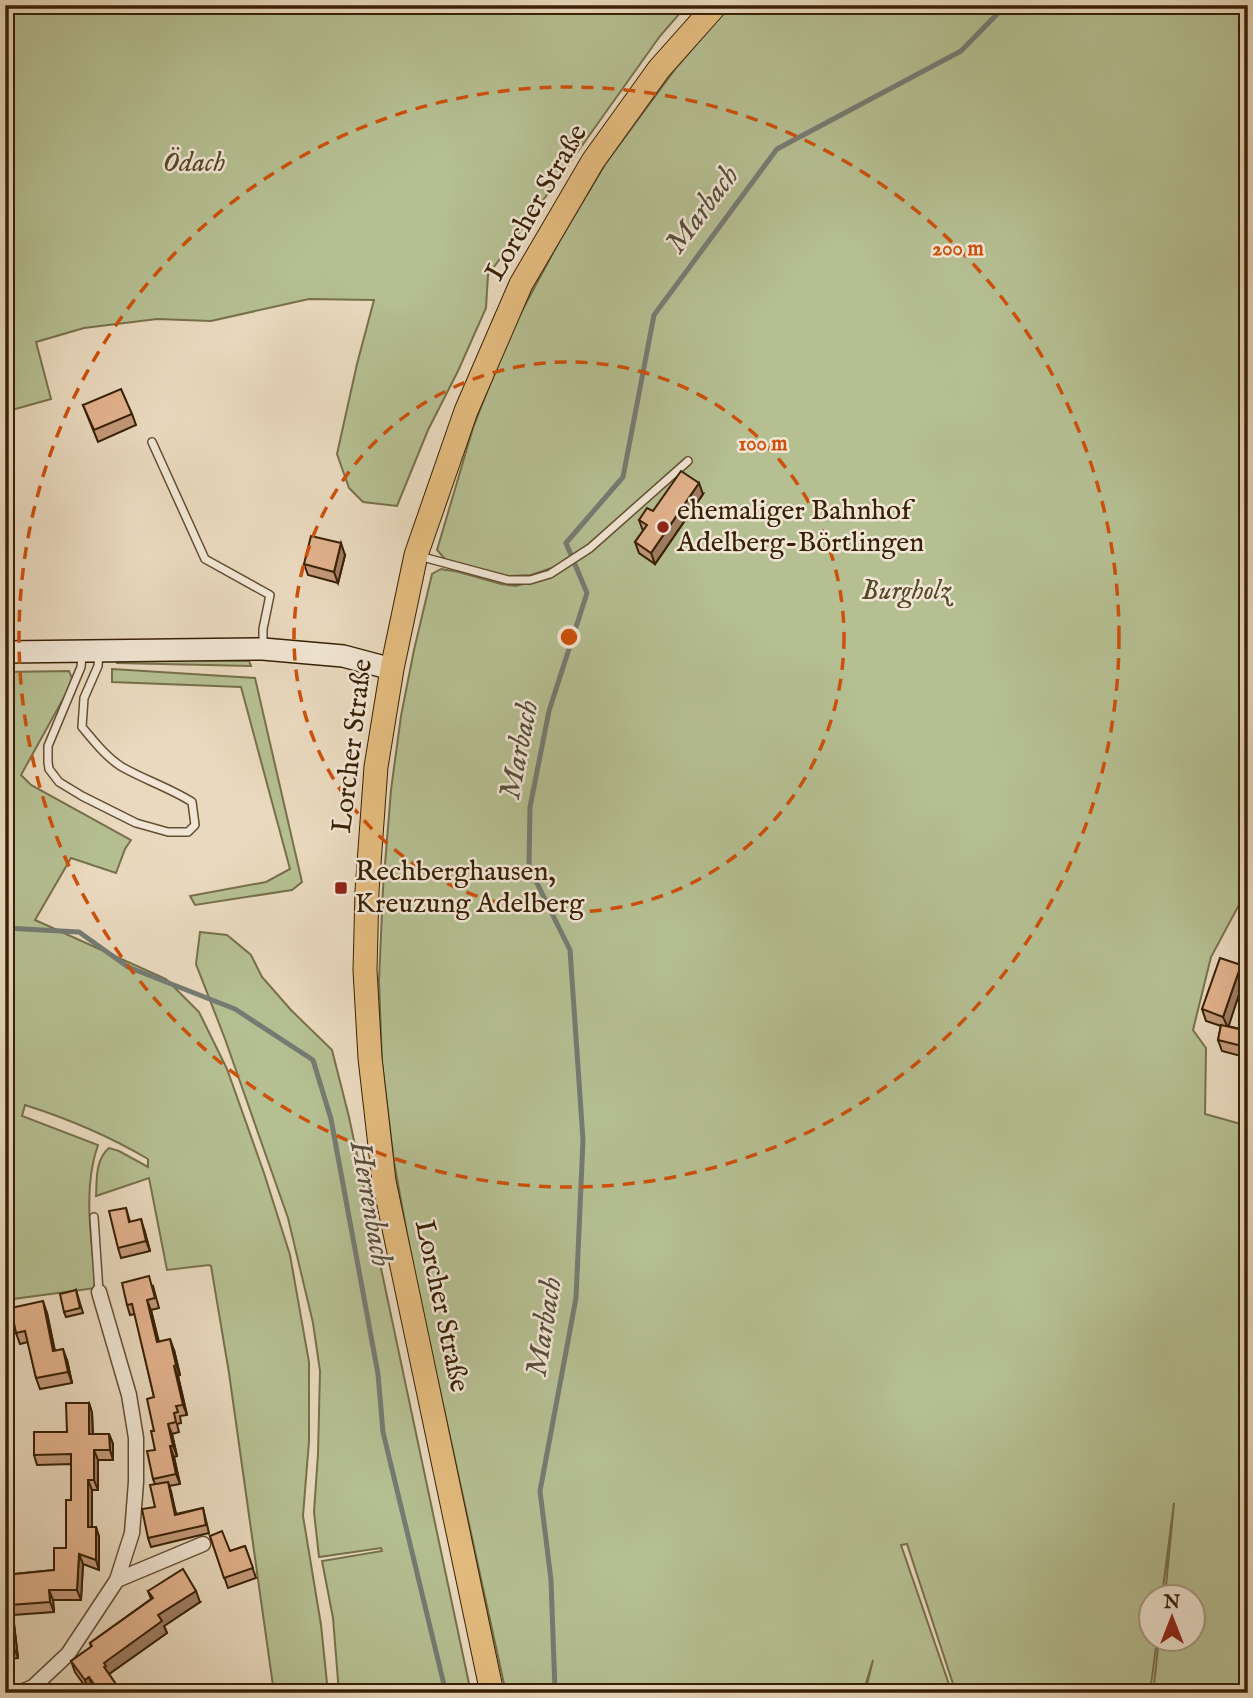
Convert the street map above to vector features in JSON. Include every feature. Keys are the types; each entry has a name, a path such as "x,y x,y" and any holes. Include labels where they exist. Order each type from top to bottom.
{"main road":[{"name":"Lorcher Straße","path":"492,1693 384,1181 370,1058 365,971 367,891 376,767 392,669 416,555 466,411 521,284 593,161 659,69 716,5"},
{"path":"5,652 262,649 343,656 392,669"}],"street":[{"path":"19,1693 38,1690 68,1654 117,1580 132,1533 135,1438 130,1395 99,1292"},
{"path":"117,1580 203,1544"}],"lane":[{"path":"152,442 205,559 270,595 262,649"},
{"path":"416,555 508,580 530,580 550,574 590,548 688,461"},
{"path":"91,651 98,666 84,698 82,727 120,766 192,802 195,825 188,832 169,832 136,823 82,796 60,782 49,769 48,746 81,667 91,651"},
{"path":"94,1217 99,1292"}],"green space":[{"name":"Ödach","path":"5,5 687,5 660,36 488,275 486,308 428,430 397,506 363,502 349,488 337,454 374,300 309,299 211,321 157,319 84,328 36,342 51,399 5,412"},
{"name":"Burgholz","path":"730,5 1248,5 1248,888 1211,957 1193,1030 1206,1048 1205,1114 1248,1126 1248,1693 1153,1693 1158,1652 1208,1652 1208,1582 1166,1582 1174,1503 1164,1582 1138,1582 1138,1652 1155,1652 1150,1693 956,1693 907,1544 901,1545 952,1693 865,1693 873,1660 863,1693 506,1693 415,1277 394,1162 382,1063 379,981 391,790 401,716 432,574 441,569 516,586 555,575 554,567 531,575 508,576 446,560 437,550 473,428 510,333 560,240 606,163 676,68"},
{"path":"129,659 249,661 251,666 116,663"},
{"path":"112,669 255,678 302,882 292,890 195,905 190,896 266,882 290,869 241,687 112,682"},
{"path":"69,671 73,681 21,775 31,785 131,840 116,873 71,858 35,920 166,979 199,1012 227,1069 290,1255 309,1362 309,1441 303,1516 321,1625 328,1693 274,1693 229,1373 211,1266 167,1270 149,1178 96,1196 99,1164 109,1148 148,1167 148,1159 88,1129 25,1105 22,1116 98,1145 89,1198 96,1288 5,1300 5,672"},
{"path":"200,932 227,935 251,955 262,977 332,1050 349,1117 471,1693 339,1693 333,1618 322,1561 382,1551 381,1548 319,1557 314,1512 320,1371 313,1323 288,1218 196,964"}],"building":[{"path":"121,389 132,414 94,430 83,405"},
{"path":"681,471 699,483 651,553 635,542 647,525 639,520 647,508 653,511"},
{"path":"311,536 341,543 334,572 304,564"},
{"path":"1220,958 1241,965 1223,1017 1202,1009"},
{"path":"1221,1025 1248,1031 1246,1047 1218,1040"},
{"path":"126,1208 129,1222 141,1219 146,1241 118,1248 109,1211"},
{"path":"149,1276 155,1298 147,1300 157,1342 170,1339 183,1405 176,1406 176,1422 168,1424 176,1474 153,1479 147,1451 155,1450 151,1431 154,1431 147,1399 154,1397 132,1304 127,1305 122,1283"},
{"path":"76,1290 80,1308 64,1312 60,1294"},
{"path":"43,1301 53,1351 63,1349 68,1372 36,1378 25,1331 16,1333 11,1308"},
{"path":"66,1403 89,1403 89,1434 109,1434 110,1450 94,1450 94,1480 88,1480 88,1527 96,1527 96,1560 79,1554 77,1590 49,1590 50,1602 10,1605 14,1648 5,1649 5,1575 54,1570 54,1548 66,1548 66,1500 71,1500 71,1454 34,1455 34,1432 67,1432"},
{"path":"168,1482 175,1515 203,1508 206,1525 148,1538 142,1509 155,1507 150,1485"},
{"path":"222,1531 230,1551 245,1546 253,1568 224,1578 210,1536"},
{"path":"183,1569 196,1591 158,1615 162,1621 104,1663 122,1693 100,1693 89,1677 85,1680 71,1661 92,1646 90,1643 153,1598 148,1591"}],"waterway":[{"name":"Marbach","path":"557,1693 551,1580 540,1491 576,1298 583,1140 570,950 529,867 530,807 549,711 587,593 566,543 623,477 654,315 777,149 961,51 1006,5"},
{"name":"Herrenbach","path":"5,928 79,932 128,967 235,1009 313,1060 331,1119 378,1374 383,1432 446,1693"}],"place":[{"name":"ehemaliger Bahnhof Adelberg-Börtlingen","path":"663,527"},
{"name":"Rechberghausen, Kreuzung Adelberg","path":"341,888"}]}
